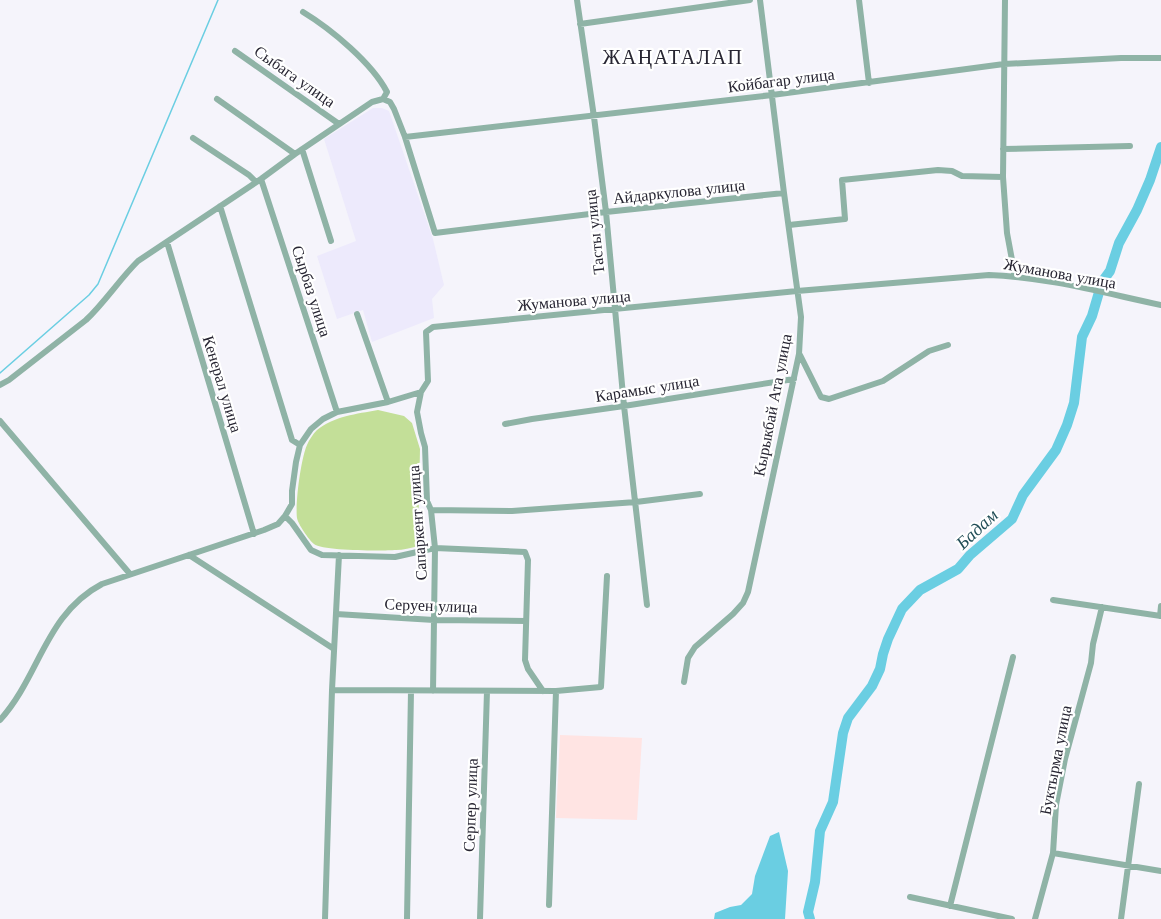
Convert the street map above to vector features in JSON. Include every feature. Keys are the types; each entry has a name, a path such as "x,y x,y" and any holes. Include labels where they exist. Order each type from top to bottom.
{"street":[{"name":"Тасты улица","path":"577,0 606,212 624,406 647,605"},
{"path":"580,24 750,0"},
{"name":"Кырыкбай Ата улица","path":"684,682 688,658 695,647 733,614 743,603 748,592 801,339 801,317 760,0"},
{"path":"859,0 869,83"},
{"path":"1005,0 1003,177 1007,233 1015,276"},
{"path":"303,12 319,22 370,66 387,92 383,99"},
{"name":"Сыбага улица","path":"235,51 339,123"},
{"name":"Койбагар улица","path":"405,137 594,117 1004,64 1161,58"},
{"path":"218,99 295,154"},
{"path":"0,385 86,320 138,261 372,102 383,99 390,102 405,137"},
{"name":"Айдаркулова улица","path":"405,137 435,233 784,193"},
{"path":"193,138 258,180"},
{"path":"1003,149 1130,146"},
{"path":"302,149 331,242"},
{"path":"789,225 845,219 842,180 938,170 952,171 962,176 1003,177"},
{"name":"Сырбаз улица","path":"258,180 338,412"},
{"path":"220,206 292,440 300,445"},
{"name":"Кенерал улица","path":"166,242 254,534"},
{"name":"Жуманова улица","path":"421,392 428,381 426,332 433,327 797,291 989,275 1015,276 1050,282 1161,305"},
{"path":"357,314 388,402"},
{"path":"799,354 821,397 829,399 883,381 929,351 948,345"},
{"name":"Карамыс улица","path":"505,424 794,379"},
{"path":"0,720 22,692 53,630 69,609 91,590 129,574 254,534 278,524 292,504 300,445 311,429 323,419 338,412 388,402 421,392"},
{"name":"Сапаркент улица","path":"421,392 417,412 425,447 427,501 431,510 435,548 433,691"},
{"path":"0,421 129,574"},
{"path":"431,510 512,512 636,502 700,494"},
{"path":"285,516 311,550 322,555 395,557 435,548 525,552 528,560 525,660 528,669 543,691"},
{"path":"189,555 334,649"},
{"path":"325,919 332,690 339,555"},
{"path":"332,690 556,692 601,687 607,576"},
{"path":"1053,600 1160,616 1161,606"},
{"name":"Буктырма улица","path":"1035,919 1053,853 1056,805 1065,759 1102,607"},
{"name":"Серуен улица","path":"336,614 434,620 526,621"},
{"path":"950,906 1013,657"},
{"path":"406,919 411,691"},
{"name":"Серпер улица","path":"480,919 487,691"},
{"path":"549,905 556,692"},
{"path":"1121,919 1139,784"},
{"path":"1053,853 1161,871"},
{"path":"910,897 1012,919"}],"shaded area":[{"path":"373,108 389,111 433,239 444,285 432,299 434,318 372,342 363,310 337,319 317,256 356,241 324,139"},
{"path":"560,735 642,738 637,820 556,818"}],"green space":[{"path":"378,410 404,416 412,423 420,449 418,546 399,550 366,550 329,548 314,544 304,532 297,518 299,481 308,443 317,430 324,425 346,416"}],"water":[{"path":"779,832 788,871 785,919 714,919 715,913 741,905 752,894 755,876 770,836"}],"waterway":[{"path":"0,373 89,295 98,284 218,0"},
{"name":"Бадам","path":"810,919 808,912 815,882 820,831 833,802 843,733 848,718 872,686 880,669 888,639 902,609 920,590 958,569 970,555 1012,519 1023,495 1056,450 1074,403 1082,337 1092,316 1102,282 1110,271 1119,243 1137,210 1161,147"}],"district":[{"name":"ЖАҢАТАЛАП","path":"673,57"}]}
